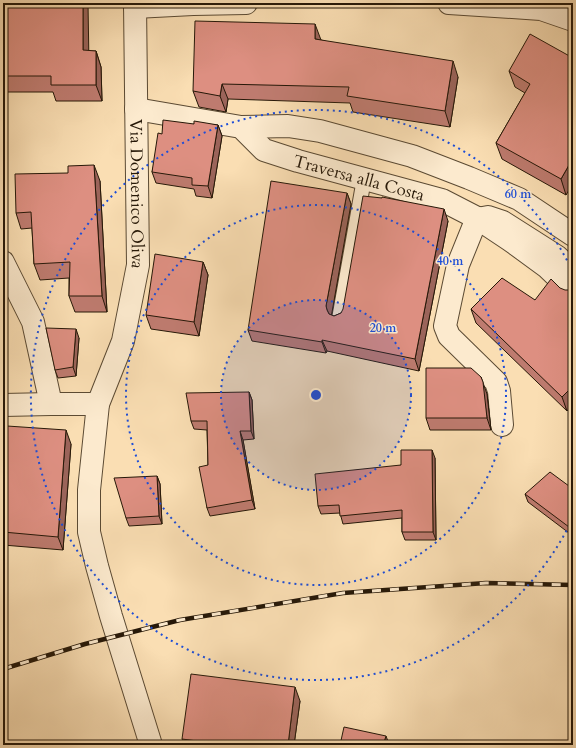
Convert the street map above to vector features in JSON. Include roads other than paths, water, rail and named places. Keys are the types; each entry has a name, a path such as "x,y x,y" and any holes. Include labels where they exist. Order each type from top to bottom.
{"street":[{"path":"135,5 246,3"},
{"path":"449,3 541,10 573,20"},
{"name":"Via Domenico Oliva","path":"135,5 138,265 123,341 98,404 88,490 89,532 97,566 151,745"},
{"path":"136,109 241,127 288,126 320,130 412,156 470,178 519,199 573,235"},
{"name":"Traversa alla Costa","path":"241,127 264,150 298,161 442,200 477,218 488,216 503,221 558,256 573,270"},
{"path":"502,425 499,391 496,382 449,336 445,326 458,265 477,218 547,267 573,292"},
{"path":"3,262 33,322 51,404"},
{"path":"3,405 98,404"}],"lane":[{"path":"340,319 364,179"}],"railway":[{"path":"3,669 85,644 180,620 343,593 486,583 573,585"}]}
